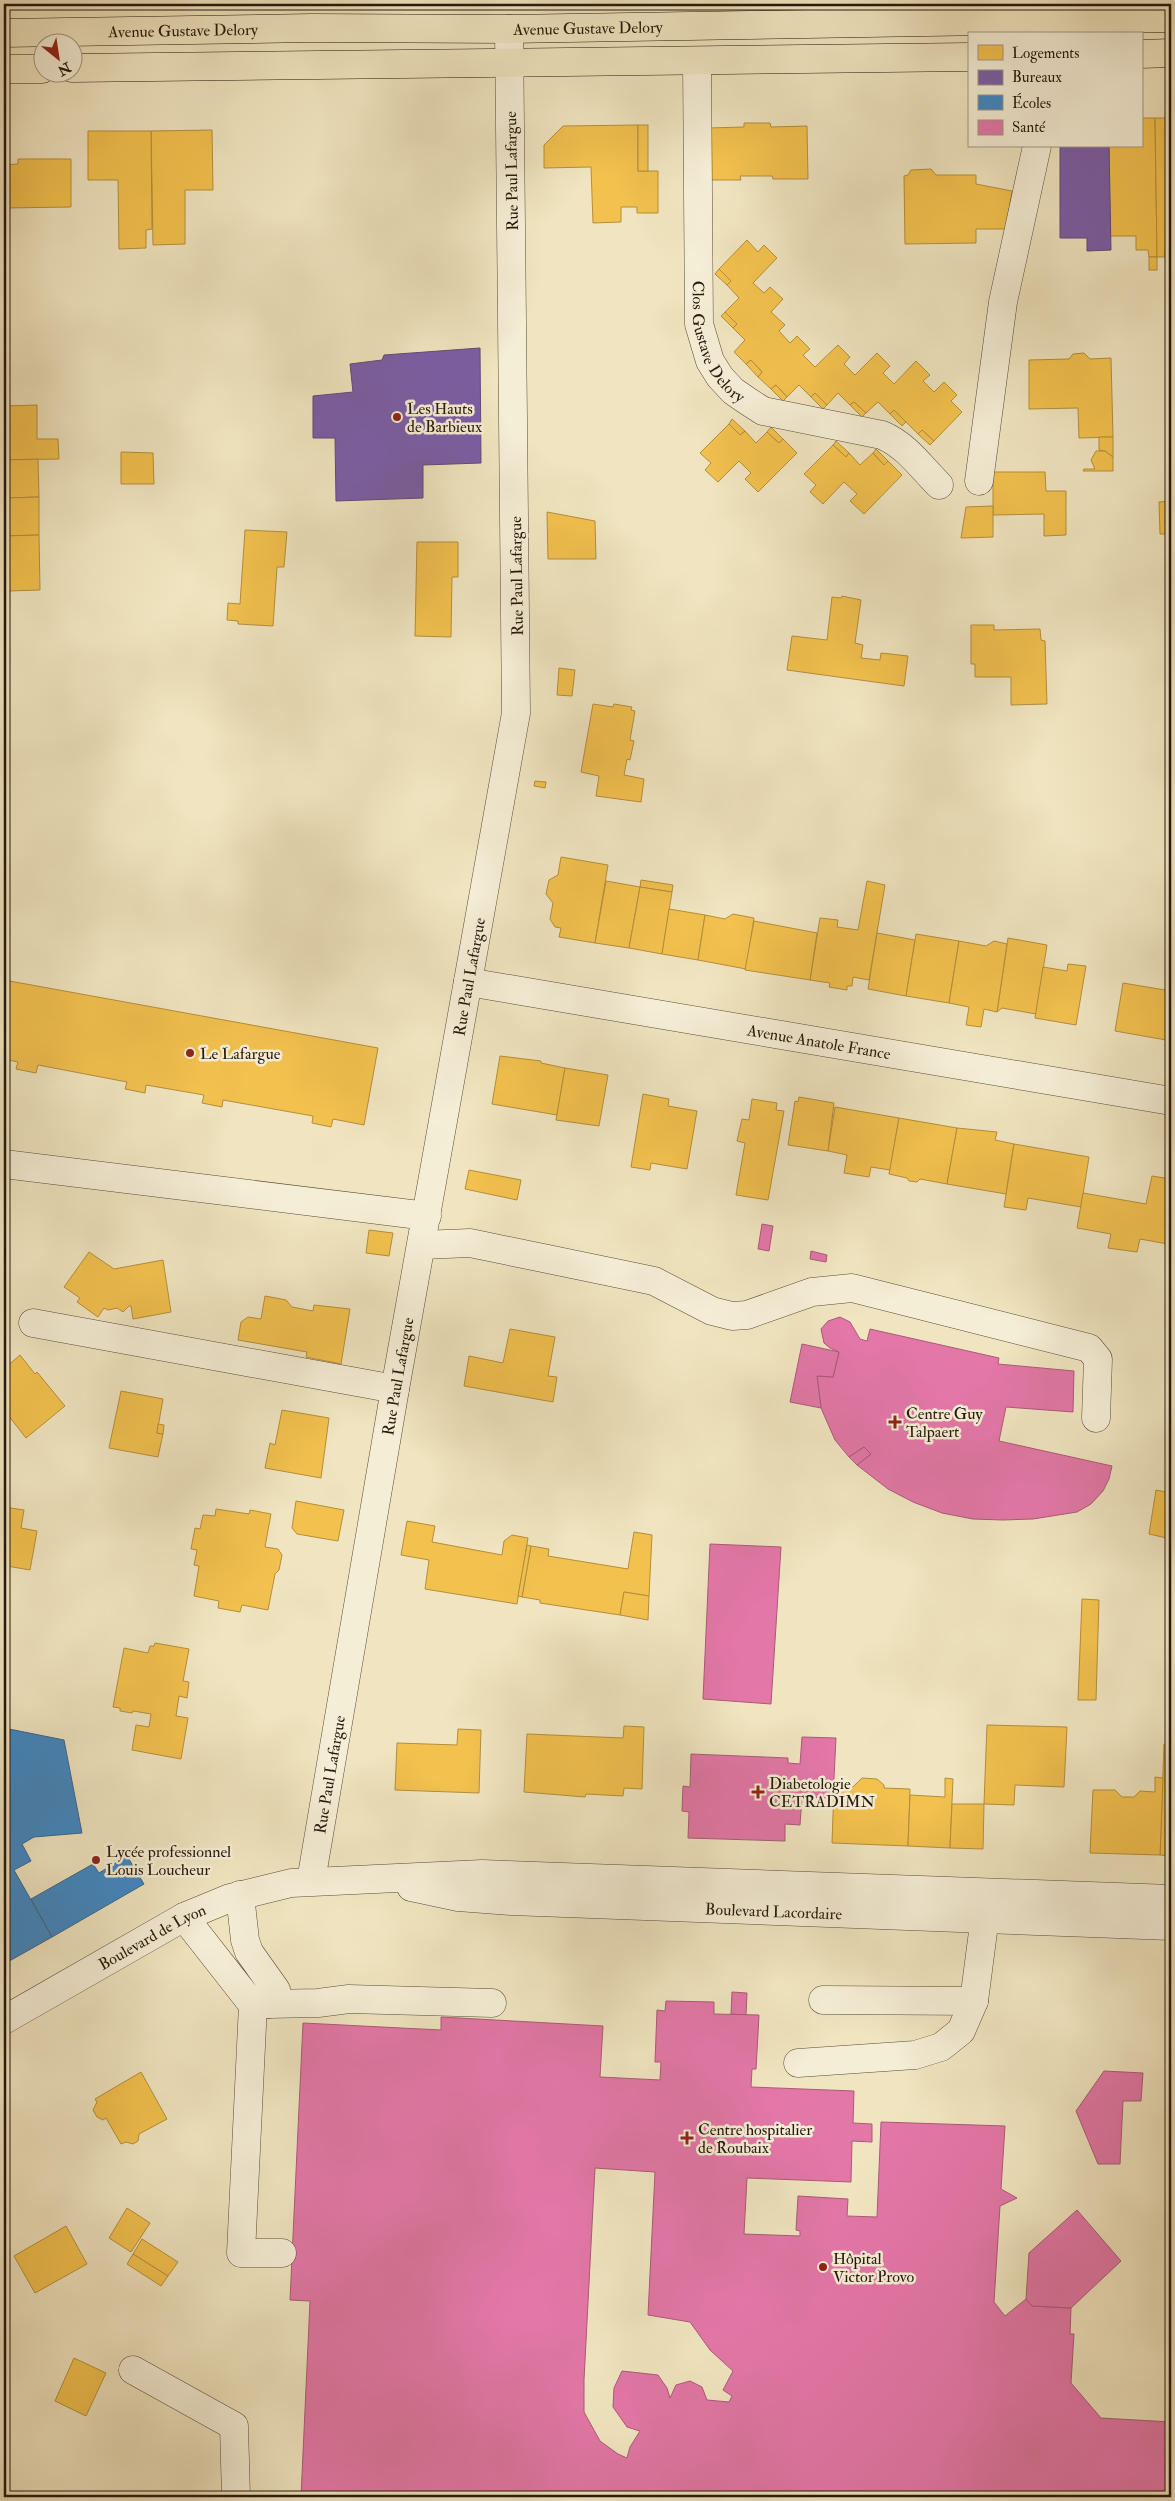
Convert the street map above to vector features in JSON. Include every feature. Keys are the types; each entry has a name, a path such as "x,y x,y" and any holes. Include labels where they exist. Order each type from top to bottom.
{"main road":[{"name":"Avenue Gustave Delory","path":"4,33 311,28 509,29 1171,18"},
{"path":"1142,54 1171,54"},
{"path":"82,68 968,57"},
{"path":"4,69 32,69"}],"street":[{"name":"Rue Paul Lafargue","path":"311,1881 395,1389 515,721 518,686 509,29"},
{"name":"Clos Gustave Delory","path":"698,61 699,324 710,361 720,377 733,391 763,410 882,435 895,440 939,485"},
{"path":"979,481 1003,302 1037,148"},
{"name":"Avenue Anatole France","path":"468,982 1171,1101"},
{"path":"4,1164 427,1216"},
{"path":"422,1245 470,1243 654,1282 712,1311 732,1316 747,1315 812,1292 852,1288 1089,1348 1098,1359 1096,1418"},
{"path":"33,1324 395,1389"},
{"name":"Boulevard Lacordaire","path":"311,1881 378,1880 482,1874 1171,1899"},
{"path":"631,1907 632,1878"},
{"name":"Boulevard Lacordaire","path":"378,1880 437,1893 482,1900 1171,1926"},
{"name":"Boulevard de Lyon","path":"4,2020 184,1917 240,1895 271,1886 311,1881"},
{"path":"798,2063 915,2054 941,2048 961,2031 974,2001 988,1892"},
{"path":"240,1895 245,1940 249,1952 276,1990 261,2005 241,2252 282,2253"},
{"path":"184,1917 261,2005"},
{"path":"261,2005 318,2003 349,1999 492,2003"},
{"path":"823,2000 974,2001"},
{"path":"133,2370 234,2426 236,2497"}],"building: Logements":[{"path":"1142,118 1155,118 1157,257 1149,257 1148,250 1136,250 1136,236 1110,236 1109,148 1142,148"},
{"path":"1155,118 1171,118 1171,249 1165,250 1165,257 1157,257"},
{"path":"744,123 770,123 771,127 807,126 808,179 773,179 772,176 740,176 741,180 709,180 708,128 744,127"},
{"path":"638,125 638,171 658,171 658,213 637,213 637,207 621,207 621,222 593,223 591,167 544,168 544,145 563,126"},
{"path":"638,125 648,125 648,171 638,171"},
{"path":"212,130 213,190 185,190 185,244 153,245 151,131"},
{"path":"88,131 151,131 152,229 146,230 146,248 119,249 118,180 88,180"},
{"path":"18,159 71,159 71,207 4,208 4,165 18,164"},
{"path":"931,169 936,175 976,175 976,184 1012,191 1006,229 976,229 976,243 905,244 904,176 908,175 911,170"},
{"path":"747,240 758,252 764,245 777,258 753,283 764,293 770,287 783,299 771,312 785,325 779,331 790,343 797,336 810,349 803,355 815,367 838,345 850,357 844,364 855,375 877,353 890,366 883,373 894,384 916,361 930,375 923,381 934,392 944,382 957,395 951,401 962,412 934,441 922,430 918,434 894,410 890,414 878,402 866,413 854,402 850,405 838,393 827,405 815,393 811,397 799,385 787,397 776,385 771,389 758,377 762,372 751,360 746,364 734,352 745,340 733,328 737,324 725,312 739,298 727,285 731,281 719,269"},
{"path":"1149,257 1157,257 1157,270 1149,270"},
{"path":"719,269 731,281 727,285 715,274"},
{"path":"725,312 737,324 733,328 721,316"},
{"path":"1084,353 1090,359 1111,358 1113,437 1079,438 1078,408 1029,409 1029,360 1069,359 1073,354"},
{"path":"751,360 762,372 758,377 746,364"},
{"path":"776,385 787,397 783,401 771,389"},
{"path":"815,393 827,405 823,409 811,397"},
{"path":"854,402 866,413 862,417 850,405"},
{"path":"37,405 37,439 58,439 59,459 4,460 4,406"},
{"path":"894,410 906,422 902,426 890,414"},
{"path":"732,419 745,431 740,435 729,424"},
{"path":"729,424 740,435 745,431 756,443 767,432 779,443 783,439 797,453 758,492 745,479 751,473 739,461 718,482 705,470 711,463 700,453"},
{"path":"771,427 783,439 779,443 767,432"},
{"path":"922,430 934,441 930,445 918,434"},
{"path":"1099,437 1113,437 1113,457 1105,451 1099,450"},
{"path":"836,441 849,453 846,457 833,445"},
{"path":"833,445 846,457 849,453 860,465 873,453 884,465 888,461 902,475 864,514 850,501 857,494 844,482 823,504 810,492 816,485 804,474"},
{"path":"876,449 888,461 884,465 873,453"},
{"path":"1096,451 1105,451 1113,457 1113,471 1083,471 1084,469 1095,469 1091,460"},
{"path":"121,452 153,453 154,484 121,484"},
{"path":"38,459 39,497 4,498 4,460"},
{"path":"993,472 1045,472 1046,491 1066,491 1066,535 1044,536 1044,514 993,515"},
{"path":"39,497 39,535 4,536 4,498"},
{"path":"1171,501 1171,534 1160,534 1159,502"},
{"path":"993,506 993,537 961,538 966,507"},
{"path":"547,512 595,521 596,559 548,559"},
{"path":"245,530 287,532 284,567 277,567 273,626 238,624 238,621 227,620 228,603 240,604"},
{"path":"39,535 40,590 8,591 8,575 4,575 4,536"},
{"path":"417,542 458,542 458,577 452,577 451,637 415,636"},
{"path":"842,596 861,600 855,643 863,645 861,658 880,660 881,653 908,656 904,686 787,670 792,636 827,640 832,597 841,598"},
{"path":"971,625 994,625 994,630 1040,629 1041,640 1045,641 1047,704 1011,705 1011,677 975,677 975,664 971,664"},
{"path":"559,668 575,670 572,696 557,695"},
{"path":"593,704 613,707 614,704 632,707 631,710 635,711 630,740 634,741 630,760 627,759 624,775 644,779 641,802 596,796 599,776 581,772"},
{"path":"535,781 546,782 545,788 534,786"},
{"path":"561,857 608,865 595,943 559,937 561,928 555,927 550,919 553,903 546,894 549,880 558,875"},
{"path":"641,880 673,885 672,892 640,887"},
{"path":"606,881 640,887 629,948 595,943"},
{"path":"867,881 885,885 869,980 853,977 852,986 847,986 847,990 829,987 830,983 810,980 820,918 838,920 837,927 858,930"},
{"path":"640,887 672,892 662,954 629,948"},
{"path":"669,909 705,915 698,960 662,954"},
{"path":"733,914 754,918 746,969 698,960 705,915 725,919"},
{"path":"754,921 817,933 810,980 745,970"},
{"path":"877,933 915,940 906,996 868,989"},
{"path":"916,934 959,941 949,1003 906,996"},
{"path":"1008,938 1047,945 1036,1014 1002,1008 997,1012"},
{"path":"959,941 986,946 994,941 1007,944 997,1012 984,1009 981,1027 966,1025 969,1007 949,1003"},
{"path":"1068,964 1086,966 1076,1025 1035,1018 1043,967 1067,971"},
{"name":"Le Lafargue","path":"4,980 378,1048 364,1125 333,1119 331,1127 312,1123 313,1116 223,1100 222,1107 202,1103 204,1095 146,1085 145,1093 125,1089 127,1082 38,1065 36,1073 16,1069 18,1062 4,1059"},
{"path":"1123,983 1171,991 1171,1047 1165,1046 1166,1040 1115,1031"},
{"path":"500,1056 541,1061 541,1063 565,1068 557,1115 492,1104"},
{"path":"565,1068 608,1075 599,1126 556,1120"},
{"path":"643,1094 669,1099 668,1106 697,1111 687,1169 651,1163 650,1170 631,1167"},
{"path":"799,1097 834,1103 828,1151 788,1145 795,1101 798,1102"},
{"path":"752,1099 777,1103 776,1110 784,1111 768,1200 736,1195 745,1143 737,1141 742,1119 749,1120"},
{"path":"835,1107 899,1118 890,1170 871,1167 869,1177 844,1173 847,1155 828,1151"},
{"path":"899,1118 957,1128 947,1184 920,1179 917,1182 909,1181 907,1178 889,1174"},
{"path":"957,1128 997,1132 995,1140 1014,1144 1006,1194 947,1184"},
{"path":"1014,1144 1089,1157 1081,1207 1028,1198 1026,1210 1004,1207"},
{"path":"469,1170 521,1180 517,1200 465,1189"},
{"path":"1152,1176 1171,1179 1171,1222 1168,1244 1140,1239 1137,1252 1108,1248 1111,1234 1077,1228 1083,1193 1146,1204"},
{"path":"369,1230 393,1233 389,1256 366,1253"},
{"path":"89,1252 114,1269 163,1260 171,1312 133,1319 131,1306 129,1306 123,1312 117,1308 108,1310 104,1308 98,1317 77,1302 80,1298 64,1287"},
{"path":"265,1296 286,1300 292,1307 313,1311 314,1305 350,1309 341,1364 306,1357 307,1352 238,1340 241,1322 248,1317 261,1319"},
{"path":"510,1329 555,1337 548,1376 557,1377 553,1402 464,1386 469,1356 503,1363"},
{"path":"20,1355 65,1406 26,1438 4,1410 6,1408 4,1405 4,1369"},
{"path":"121,1391 163,1399 157,1433 163,1434 158,1457 109,1448"},
{"path":"282,1410 329,1418 321,1478 265,1468 270,1443 275,1445"},
{"path":"158,1424 164,1425 163,1434 157,1433"},
{"path":"1156,1490 1171,1493 1171,1539 1149,1534"},
{"path":"296,1501 344,1510 338,1541 297,1534 292,1528"},
{"path":"4,1507 24,1510 21,1528 37,1531 30,1570 7,1566 7,1570 4,1569"},
{"path":"216,1509 249,1514 250,1510 271,1514 265,1547 278,1549 282,1555 279,1570 275,1574 268,1610 242,1605 240,1612 218,1608 219,1601 194,1596 199,1566 194,1565 197,1550 191,1549 195,1528 200,1529 203,1515 215,1516"},
{"path":"407,1521 435,1526 432,1542 502,1555 504,1541 512,1535 528,1538 517,1604 425,1589 429,1560 401,1555"},
{"path":"634,1532 652,1535 649,1596 624,1592 620,1615 540,1603 540,1600 522,1597 531,1546 549,1549 548,1556 628,1569"},
{"path":"527,1545 531,1546 522,1597 518,1596"},
{"path":"624,1592 649,1596 648,1620 620,1615"},
{"path":"1082,1599 1099,1600 1096,1700 1078,1700"},
{"path":"155,1643 189,1649 183,1681 189,1682 187,1698 179,1696 176,1716 188,1718 181,1759 132,1750 136,1725 149,1727 151,1714 120,1711 120,1708 113,1707 124,1648 148,1653 150,1646 154,1646"},
{"path":"987,1725 1067,1727 1064,1787 1015,1785 1014,1805 984,1804"},
{"path":"624,1726 644,1727 642,1789 624,1788 623,1796 586,1794 585,1797 524,1792 527,1734 623,1738"},
{"path":"458,1729 481,1730 479,1793 395,1790 397,1743 457,1745"},
{"path":"1164,1744 1171,1744 1171,1856 1160,1855"},
{"path":"1155,1777 1163,1778 1160,1855 1090,1853 1093,1790 1115,1790 1122,1797 1134,1797 1140,1791 1155,1792"},
{"path":"862,1778 877,1779 884,1785 884,1788 910,1789 908,1846 832,1843 834,1787 853,1787"},
{"path":"945,1778 953,1779 950,1848 908,1846 910,1795 945,1797"},
{"path":"952,1804 984,1804 983,1849 950,1848"},
{"path":"141,2072 167,2119 139,2134 138,2141 133,2144 126,2142 121,2144 106,2118 103,2120 97,2117 93,2110 97,2102 95,2099"},
{"path":"127,2208 150,2223 131,2252 109,2238"},
{"path":"66,2226 87,2264 35,2293 14,2256"},
{"path":"142,2239 178,2262 168,2276 133,2254"},
{"path":"133,2254 168,2276 161,2286 127,2264"},
{"path":"74,2358 106,2373 86,2416 55,2401"}],"building: Bureaux":[{"path":"1060,148 1109,148 1111,250 1087,251 1087,238 1060,238"},
{"name":"Les Hauts de Barbieux","path":"480,348 481,463 423,465 423,498 336,501 335,438 313,438 313,396 353,392 350,364 382,360 384,355"}],"building: Écoles":[{"path":"4,1728 64,1740 82,1833 34,1837 22,1844 31,1861 14,1870 52,1937 4,1964"},
{"path":"127,1856 144,1884 52,1937 31,1899 93,1864 99,1873"}],"building: Santé":[{"path":"762,1224 773,1226 769,1251 758,1249"},
{"path":"811,1251 827,1255 826,1262 810,1259"},
{"path":"840,1317 850,1322 860,1339 867,1341 870,1329 999,1358 998,1364 1074,1371 1073,1412 1006,1407 999,1441 1112,1466 1109,1479 1103,1491 1091,1504 1077,1512 1033,1519 1003,1520 973,1519 942,1513 913,1502 888,1489 857,1465 871,1454 864,1447 849,1457 835,1440 821,1408 817,1376 833,1377 839,1352 824,1343 821,1329 828,1321"},
{"path":"802,1344 839,1352 833,1377 817,1376 821,1408 790,1402"},
{"path":"864,1447 871,1454 857,1465 849,1457"},
{"path":"710,1544 781,1547 771,1704 703,1699"},
{"name":"Diabetologie CETRADIMN","path":"802,1737 836,1738 833,1798 802,1797 800,1825 785,1824 785,1841 688,1838 689,1812 682,1811 683,1786 690,1787 691,1754 788,1758 788,1763 800,1764"},
{"path":"732,1992 747,1993 746,2015 731,2014"},
{"name":"Hôpital Victor Provo","path":"666,2001 714,2002 714,2014 759,2015 756,2069 752,2069 751,2087 854,2091 853,2123 872,2124 872,2142 852,2141 851,2182 747,2178 744,2234 800,2236 800,2231 796,2230 798,2196 848,2199 847,2216 877,2217 881,2122 1005,2126 1001,2189 1017,2198 1000,2206 994,2302 1005,2316 1026,2299 1032,2306 1071,2308 1070,2334 1074,2334 1071,2383 1101,2418 1171,2422 1171,2497 301,2497 310,2301 290,2300 303,2023 441,2030 441,2017 603,2026 600,2077 660,2080 661,2062 655,2062 657,2010 665,2011","holes":["595,2168 655,2172 648,2315 690,2322 710,2350 733,2371 723,2390 732,2396 729,2402 707,2400 702,2387 690,2381 676,2385 670,2398 667,2388 658,2375 622,2371 614,2388 613,2407 627,2427 640,2431 630,2447 627,2458 600,2441 584,2412"]},
{"path":"1104,2071 1143,2073 1141,2101 1123,2101 1120,2164 1098,2164 1076,2111"},
{"path":"1077,2210 1121,2261 1071,2308 1032,2306 1026,2299 1029,2253"}],"place":[{"name":"Les Hauts de Barbieux","path":"397,417"},
{"name":"Le Lafargue","path":"190,1053"},
{"name":"Centre Guy Talpaert","path":"895,1422"},
{"name":"Diabetologie CETRADIMN","path":"758,1792"},
{"name":"Lycée professionnel Louis Loucheur","path":"96,1860"},
{"name":"Centre hospitalier de Roubaix","path":"687,2138"},
{"name":"Hôpital Victor Provo","path":"823,2267"}]}
